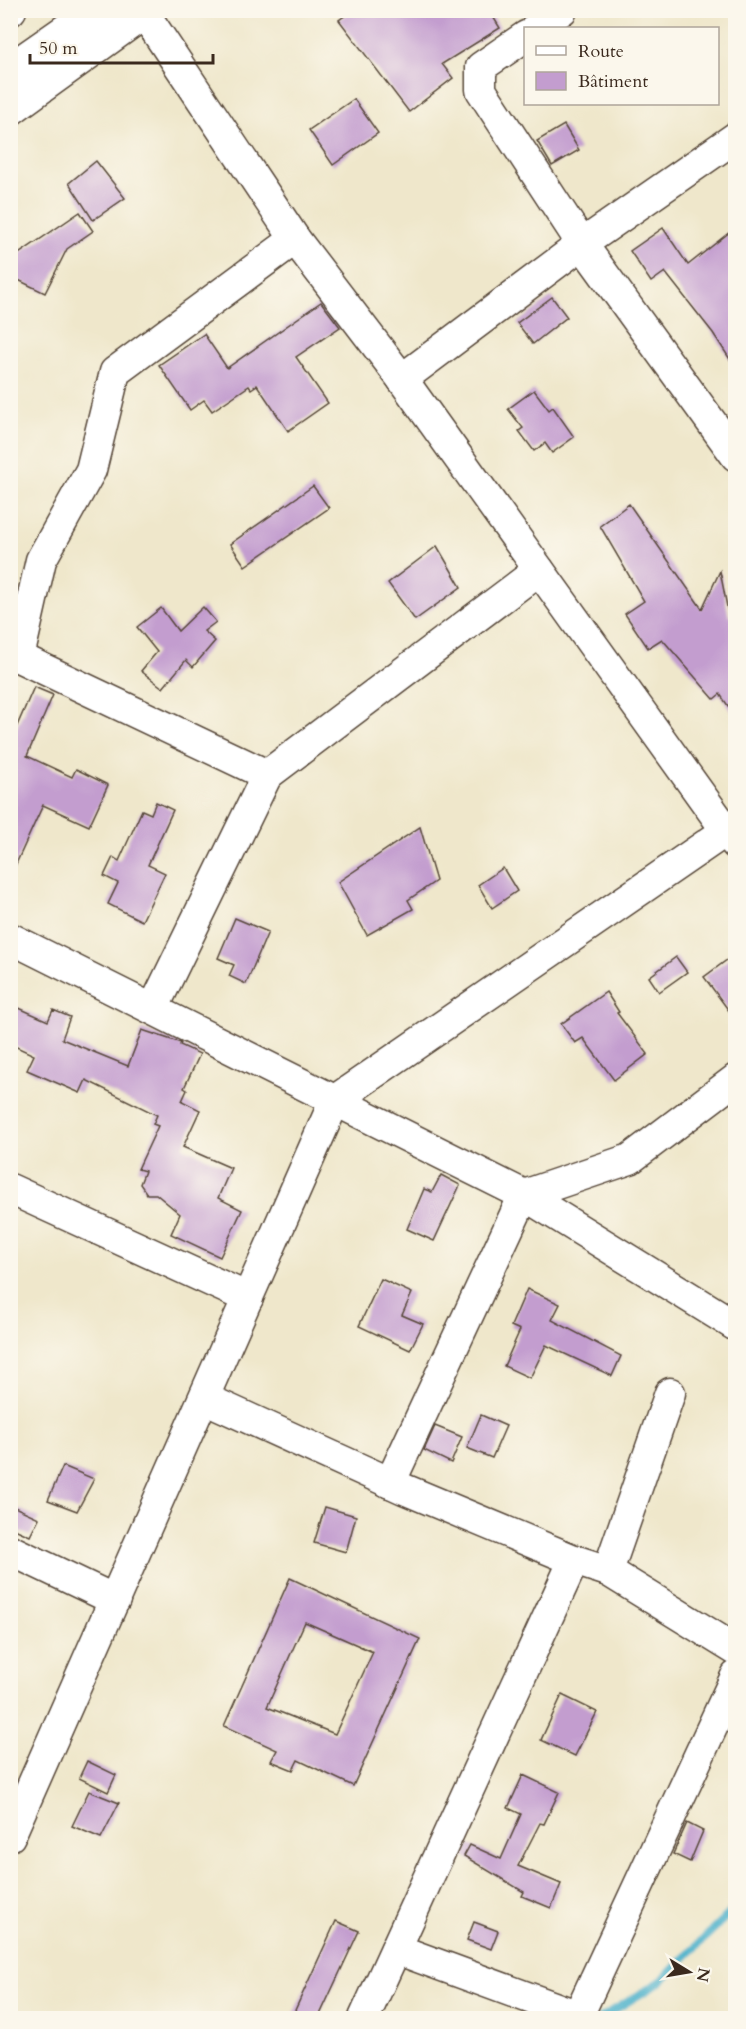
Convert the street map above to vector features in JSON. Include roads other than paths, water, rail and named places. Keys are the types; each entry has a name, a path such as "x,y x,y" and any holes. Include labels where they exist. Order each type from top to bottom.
{"main road":[{"path":"10,70 96,10"},
{"path":"14,108 144,11"}],"street":[{"path":"537,27 562,10"},
{"path":"10,1836 335,1100 732,834 402,379 296,239 144,11"},
{"path":"524,37 481,67 481,90 582,244 735,456"},
{"path":"402,379 582,244 735,137"},
{"path":"267,775 15,655 41,560 91,470 115,372 296,239"},
{"path":"153,1009 267,775 539,570"},
{"path":"10,938 524,1195 735,1326"},
{"path":"390,1483 524,1195 630,1159 735,1079"},
{"path":"10,1189 248,1298"},
{"path":"608,1571 670,1393"},
{"path":"204,1398 390,1483 574,1560 608,1571 735,1650"},
{"path":"10,1550 115,1600"},
{"path":"364,2019 574,1560"},
{"path":"396,1948 579,2018 735,1676"}],"waterway":[{"path":"601,2018 660,1982 736,1907"}]}
